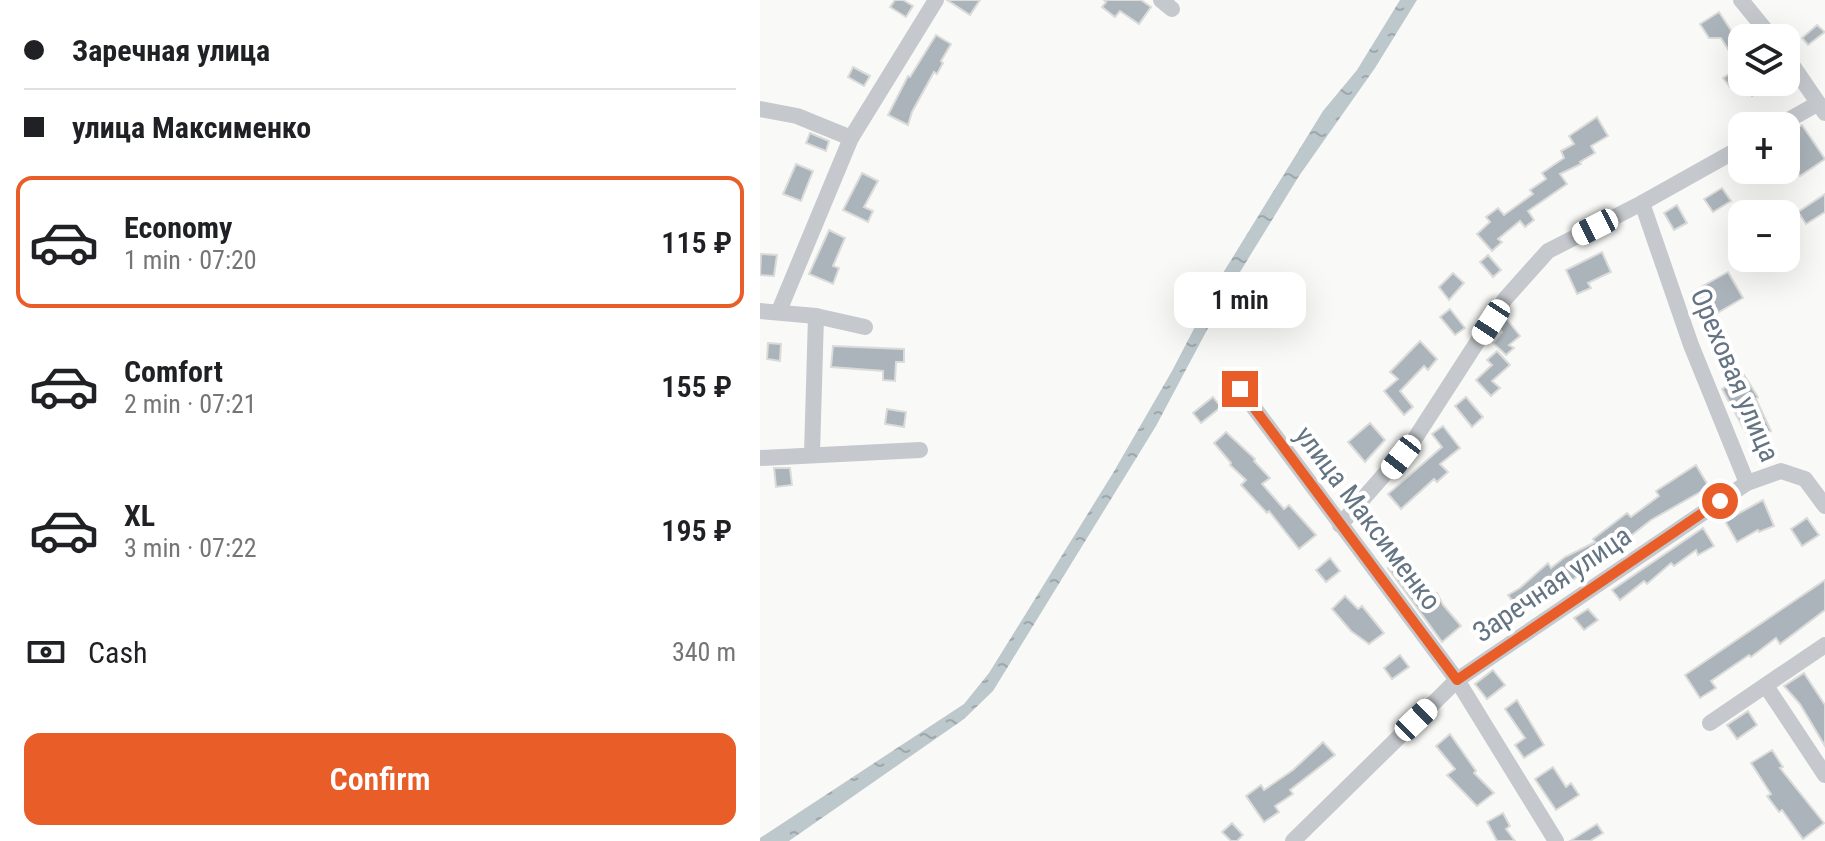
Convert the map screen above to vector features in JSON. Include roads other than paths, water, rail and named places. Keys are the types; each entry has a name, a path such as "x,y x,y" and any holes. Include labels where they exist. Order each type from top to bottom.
{"street":[{"path":"779,311 851,138 936,0"},
{"path":"1741,0 1761,24"},
{"path":"1800,74 1821,108 1800,117"},
{"path":"760,109 797,116 851,138"},
{"path":"1340,525 1412,443 1505,299 1548,251 1728,155"},
{"name":"Ореховая улица","path":"1642,203 1691,345 1747,483 1781,471 1805,479 1825,506"},
{"path":"760,311 816,316 865,327"},
{"path":"812,454 816,316"},
{"name":"улица Максименко","path":"1240,389 1457,680 1556,841"},
{"path":"760,458 920,450"},
{"name":"Заречная улица","path":"1293,841 1457,680 1747,483"},
{"path":"1710,723 1825,645"},
{"path":"1766,686 1825,775"}],"water":[{"path":"1400,0 1417,0 1375,68 1299,176 1224,298 1156,426 993,691 964,719 789,841 760,841 760,838 964,704 989,673 1113,473 1172,371 1223,273 1323,111 1357,70"}]}
